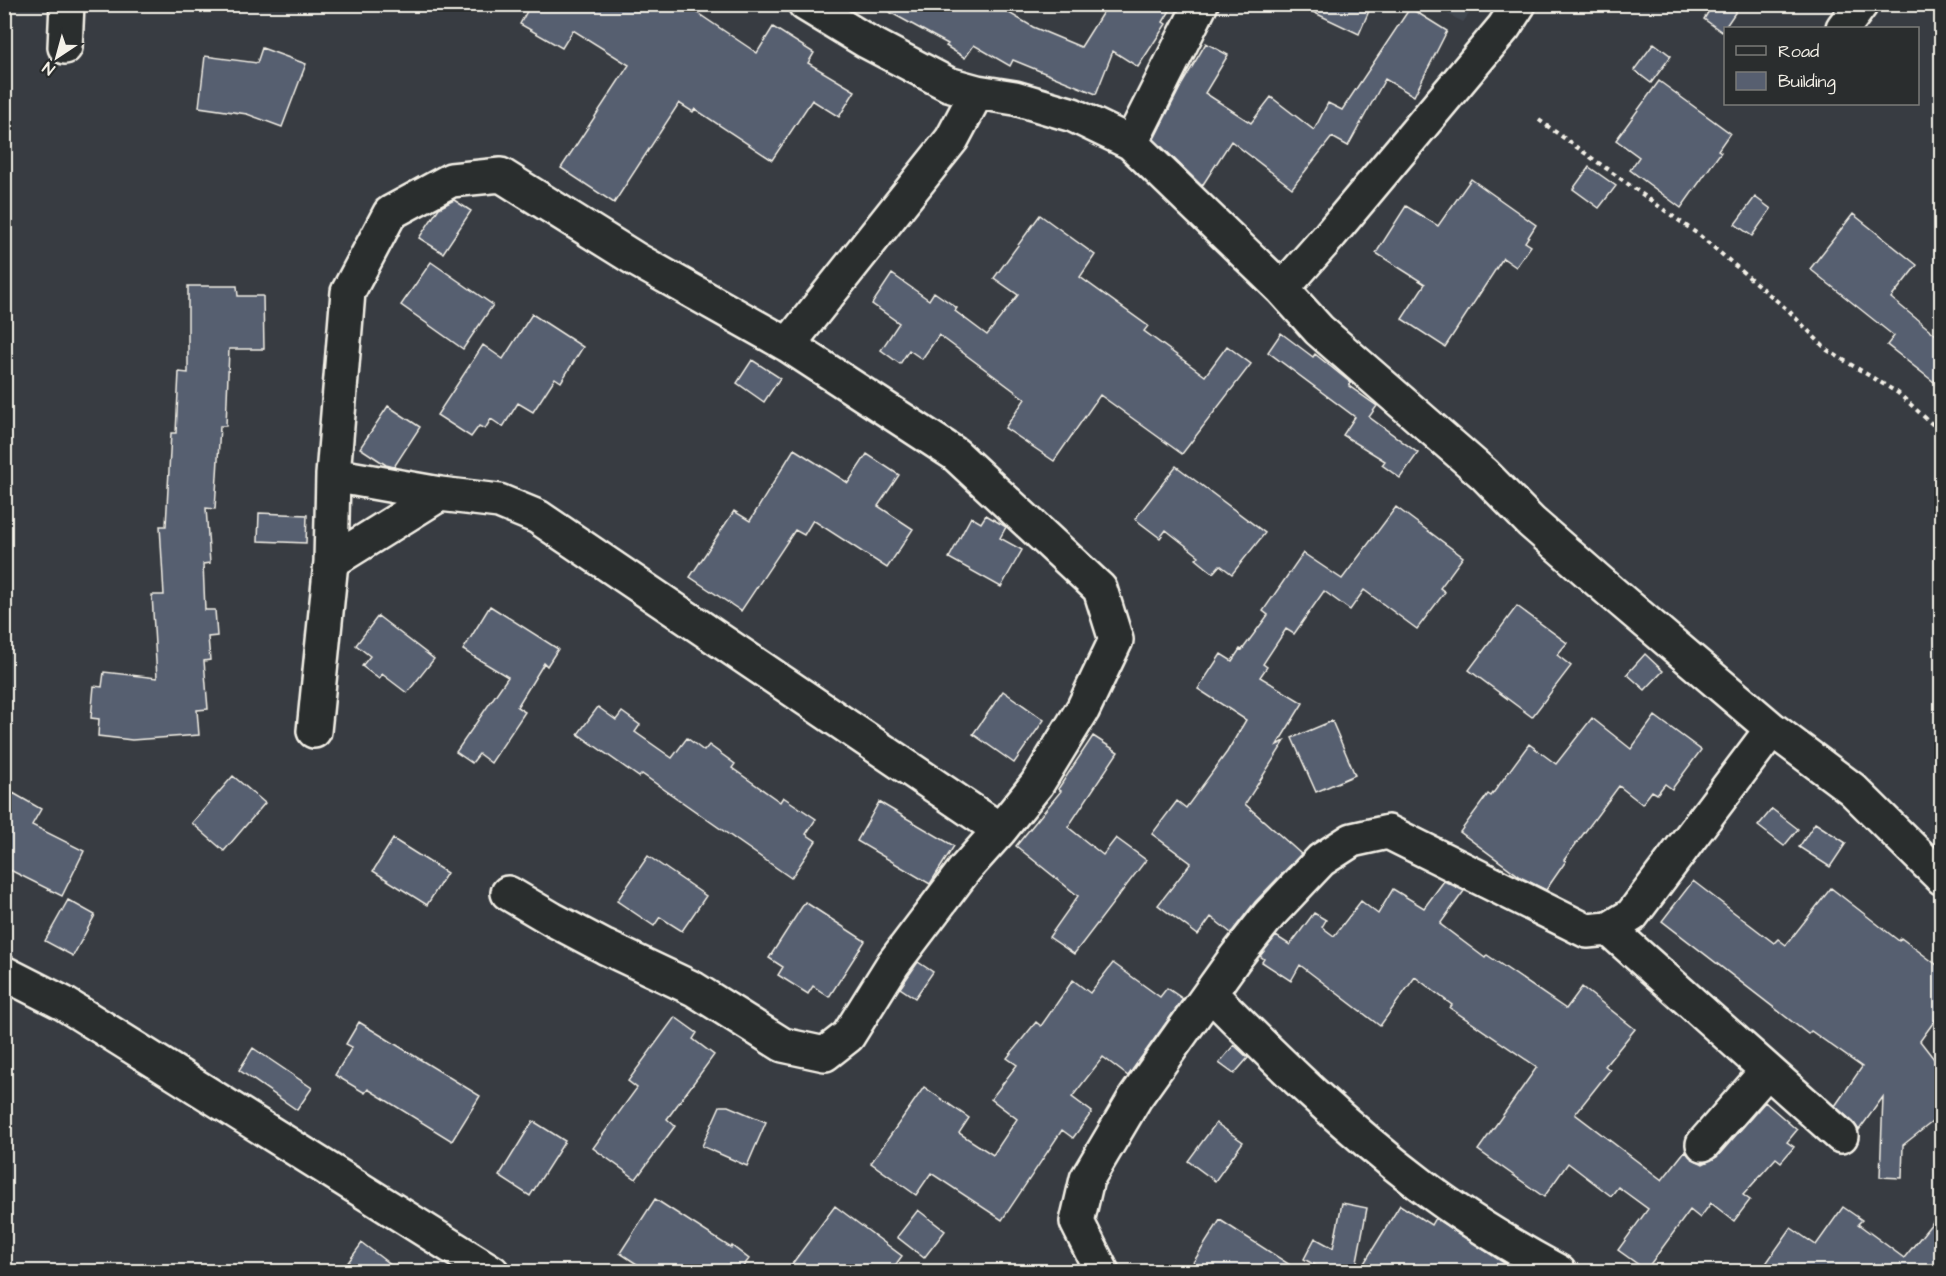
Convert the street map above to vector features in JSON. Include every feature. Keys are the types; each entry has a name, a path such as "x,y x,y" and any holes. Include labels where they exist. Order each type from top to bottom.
{"street":[{"path":"65,47 67,4"},
{"path":"805,4 866,41 948,84 977,92 1015,98 1073,115 1131,143 1282,289 1318,330 1484,474 1531,522 1772,729 1852,789 1941,878"},
{"path":"1131,143 1201,4"},
{"path":"1282,289 1504,27 1519,4"},
{"path":"1844,27 1861,4"},
{"path":"788,345 952,139 977,92"},
{"path":"314,731 331,562 333,475 348,292 390,213 452,180 501,175 637,260 788,345 955,454 1100,589 1116,640 1083,709 1037,784 965,869 893,964 848,1036 825,1054 783,1046 694,989 605,947 508,893"},
{"path":"333,475 440,494 499,501 538,517 1000,830"},
{"path":"331,562 440,494"},
{"path":"1102,1272 1077,1222 1087,1179 1135,1098 1235,958 1269,915 1321,860 1352,840 1388,832 1587,931 1609,929 1632,915 1772,729"},
{"path":"1609,929 1841,1136"},
{"path":"4,973 63,1003 492,1272"},
{"path":"1211,994 1280,1064 1420,1185 1504,1242 1559,1272"},
{"path":"1703,1144 1767,1071"}],"path":[{"path":"1539,120 1699,235 1790,312 1827,350 1898,393 1941,433"}],"shaded area":[{"path":"1431,5 1476,5 1463,22"}],"building":[{"path":"531,4 684,4 757,53 773,27 814,53 808,63 855,91 839,117 812,100 772,160 695,109 693,112 679,103 614,203 561,168 629,65 573,30 562,48 520,24"},
{"path":"875,4 994,4 1033,27 1081,47 1108,4 1174,4 1163,22 1166,24 1138,67 1113,51 1096,94 1013,60 1010,66 974,45 965,58 946,46 948,44"},
{"path":"1296,4 1372,4 1359,34"},
{"path":"1713,4 1741,4 1722,32 1704,19"},
{"path":"1410,8 1447,31 1414,96 1385,79 1348,146 1332,137 1292,188 1231,141 1202,186 1154,139 1206,43 1228,55 1205,93 1251,123 1271,97 1314,130 1328,103 1342,110"},
{"path":"1654,43 1671,56 1651,83 1634,70"},
{"path":"262,48 306,64 282,127 247,114 199,107 205,56 257,63"},
{"path":"1659,81 1730,133 1718,150 1721,152 1681,208 1630,170 1639,157 1616,140"},
{"path":"1589,167 1616,186 1599,208 1573,189"},
{"path":"1471,179 1536,225 1525,242 1531,246 1516,267 1503,258 1445,347 1402,319 1425,284 1376,253 1406,206 1438,226"},
{"path":"1755,197 1771,209 1752,236 1735,224"},
{"path":"454,200 471,211 443,253 419,238 439,208"},
{"path":"1853,214 1917,265 1891,298 1941,339 1941,372 1934,382 1887,345 1894,336 1810,269"},
{"path":"1040,215 1095,255 1080,277 1148,326 1144,331 1205,376 1227,346 1251,364 1182,454 1100,395 1054,461 1005,428 1025,399 939,335 922,359 909,350 900,364 881,350 899,323 872,304 892,274 929,300 934,292 957,308 955,311 987,335 1018,295 994,278"},
{"path":"431,262 493,305 463,349 401,305"},
{"path":"188,286 237,286 238,296 263,296 264,349 229,349 226,426 220,426 215,509 206,508 210,563 203,564 205,610 215,610 217,636 208,637 210,660 204,661 208,709 197,710 199,735 132,740 98,736 99,719 91,718 94,686 102,687 104,672 157,678 152,595 164,595 160,526 166,526 171,433 176,433 179,372 188,373"},
{"path":"532,314 583,347 561,382 555,378 533,412 518,403 503,427 491,419 485,429 479,426 471,437 437,415 483,345 503,359"},
{"path":"1281,333 1313,357 1315,354 1351,383 1349,386 1377,406 1369,417 1418,453 1400,478 1382,465 1385,461 1343,435 1355,417 1268,352"},
{"path":"752,360 780,378 764,402 737,383"},
{"path":"388,406 420,427 394,467 386,465 360,448"},
{"path":"794,449 848,483 867,454 899,475 878,506 913,529 887,568 813,520 804,535 795,530 741,611 690,577 734,511 750,521"},
{"path":"1176,466 1265,533 1232,574 1220,565 1213,573 1196,559 1199,556 1166,530 1160,538 1135,519"},
{"path":"1396,507 1463,557 1440,588 1445,592 1417,629 1364,590 1350,610 1324,591 1294,634 1286,629 1263,664 1267,667 1260,677 1303,703 1277,745 1285,741 1245,804 1301,854 1255,902 1231,933 1211,917 1198,935 1158,905 1191,863 1152,834 1177,801 1186,808 1227,752 1246,720 1198,689 1221,654 1232,661 1240,649 1242,650 1268,615 1263,611 1303,553 1342,579"},
{"path":"259,513 307,515 306,543 258,541"},
{"path":"986,515 1006,527 1000,538 1022,550 1001,587 949,558 971,517 981,523"},
{"path":"490,606 558,649 547,666 544,663 517,707 525,712 491,763 479,754 472,763 456,752 508,677 463,650"},
{"path":"1517,606 1567,643 1557,655 1571,666 1532,717 1469,670"},
{"path":"378,616 434,659 407,693 382,674 379,679 362,666 370,656 356,645"},
{"path":"1645,654 1663,671 1645,690 1627,674"},
{"path":"1003,691 1044,720 1014,763 973,734"},
{"path":"598,707 616,720 622,712 640,725 635,732 672,758 687,738 704,751 709,745 735,764 732,768 780,802 783,797 816,819 806,834 816,841 791,878 642,774 639,777 578,734"},
{"path":"1655,716 1701,750 1672,789 1665,784 1657,794 1652,791 1642,804 1619,786 1564,860 1566,861 1546,890 1522,878 1460,832 1488,794 1491,796 1529,744 1556,764 1592,718 1631,749"},
{"path":"1332,721 1355,775 1316,792 1292,738"},
{"path":"1093,736 1118,752 1068,827 1103,855 1116,838 1146,860 1074,954 1049,937 1078,896 1016,846 1061,791 1058,789"},
{"path":"233,776 265,803 224,851 192,823"},
{"path":"13,793 41,809 32,825 84,851 62,896 4,867 4,807"},
{"path":"879,802 954,846 930,884 857,841"},
{"path":"1772,809 1798,829 1784,846 1758,826"},
{"path":"1815,823 1846,843 1830,867 1799,847"},
{"path":"393,839 447,873 427,905 373,871"},
{"path":"648,856 706,896 682,931 660,917 654,926 617,901"},
{"path":"1444,881 1464,891 1440,924 1485,958 1487,955 1566,1009 1582,987 1635,1029 1605,1066 1610,1070 1575,1114 1662,1180 1685,1151 1691,1158 1703,1164 1717,1157 1765,1102 1797,1130 1787,1142 1794,1147 1781,1162 1776,1158 1743,1195 1750,1200 1734,1221 1711,1203 1700,1218 1690,1210 1646,1270 1618,1250 1648,1209 1618,1187 1611,1196 1568,1163 1544,1197 1478,1150 1537,1067 1450,1008 1452,1005 1415,977 1380,1026 1300,965 1291,981 1262,962 1264,959 1260,956 1276,936 1290,945 1314,913 1326,920 1322,927 1334,936 1361,901 1378,914 1393,889 1424,908"},
{"path":"1693,881 1774,943 1778,939 1786,945 1831,888 1899,941 1901,938 1941,968 1941,1012 1920,1041 1941,1068 1941,1115 1903,1145 1902,1178 1880,1177 1883,1097 1859,1130 1835,1106 1862,1067 1811,1031 1808,1034 1662,921"},
{"path":"68,900 95,915 73,956 45,941"},
{"path":"805,902 865,941 829,997 813,986 808,994 778,975 783,967 769,958"},
{"path":"918,962 933,972 915,998 900,988"},
{"path":"1113,963 1160,997 1167,988 1183,999 1128,1076 1103,1057 1072,1097 1092,1112 1073,1138 1062,1130 1002,1220 931,1173 916,1195 871,1163 924,1087 969,1118 959,1133 993,1155 1017,1119 991,1099 1017,1065 1007,1058 1036,1022 1041,1026 1073,980 1090,993"},
{"path":"675,1017 697,1033 693,1039 714,1055 667,1119 675,1126 636,1179 593,1148 637,1088 628,1081"},
{"path":"359,1022 480,1096 452,1141 368,1089 365,1093 335,1075 352,1047 346,1044"},
{"path":"1234,1045 1248,1058 1234,1074 1219,1063"},
{"path":"253,1048 312,1088 297,1110 239,1070"},
{"path":"720,1106 728,1106 766,1122 747,1166 702,1146"},
{"path":"533,1121 565,1141 530,1196 499,1176"},
{"path":"1216,1123 1243,1142 1215,1181 1188,1161"},
{"path":"655,1199 731,1248 732,1246 749,1259 739,1272 649,1272 620,1253"},
{"path":"1342,1203 1367,1208 1357,1261 1363,1265 1400,1205 1431,1225 1435,1218 1518,1272 1327,1272 1304,1259 1315,1238 1333,1248"},
{"path":"835,1206 902,1256 890,1272 786,1272"},
{"path":"1843,1207 1862,1220 1858,1224 1904,1258 1941,1212 1941,1257 1930,1272 1760,1272 1791,1228 1816,1245"},
{"path":"918,1210 945,1231 924,1258 897,1237"},
{"path":"1220,1220 1301,1272 1187,1272"},
{"path":"362,1243 400,1272 341,1272"}]}
